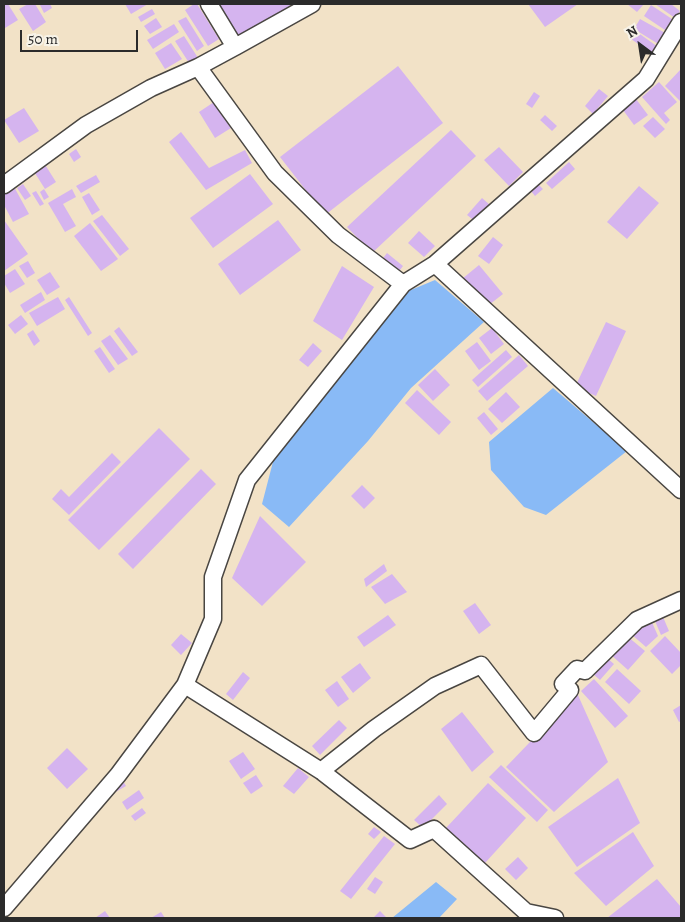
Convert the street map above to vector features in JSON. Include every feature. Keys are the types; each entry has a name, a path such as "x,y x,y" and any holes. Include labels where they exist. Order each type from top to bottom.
{"street":[{"path":"209,4 235,47"},
{"path":"4,185 86,125 152,88 198,67 312,4"},
{"path":"4,908 118,775 185,685 213,619 213,577 247,480 403,284 435,264 646,79 681,22"},
{"path":"198,67 275,173 338,235 403,284"},
{"path":"435,264 681,490"},
{"path":"321,771 374,729 436,686 481,665 534,733 570,690 563,684 578,669 585,671 637,620 681,600"},
{"path":"185,685 321,771 410,840 434,829 526,912 544,917"}],"water":[{"path":"435,280 484,322 411,388 368,441 289,527 262,504 275,454 394,297"},
{"path":"553,388 627,451 546,515 524,507 491,470 489,442"},
{"path":"436,882 457,899 439,918 392,918"}],"building":[{"path":"4,4 8,4 18,20 5,28"},
{"path":"28,4 35,4 46,22 33,31 19,9"},
{"path":"50,4 52,8 44,13 40,5"},
{"path":"125,4 148,4 131,14"},
{"path":"197,4 219,39 208,46 185,10"},
{"path":"215,4 289,4 292,8 239,42"},
{"path":"528,4 578,4 545,27"},
{"path":"627,4 644,4 637,12"},
{"path":"655,4 671,4 680,11 675,18"},
{"path":"651,5 675,21 668,32 644,16"},
{"path":"152,9 155,14 141,22 138,17"},
{"path":"186,17 204,46 197,51 178,21"},
{"path":"156,18 162,27 150,34 144,26"},
{"path":"640,19 667,34 660,45 634,29"},
{"path":"174,24 179,32 153,49 147,40"},
{"path":"637,32 658,47 653,54 631,39"},
{"path":"184,36 200,61 191,66 175,41"},
{"path":"171,43 182,59 165,69 155,53"},
{"path":"398,66 443,123 325,215 280,157"},
{"path":"681,69 681,102 665,86"},
{"path":"659,82 677,102 664,113 670,120 666,124 642,97"},
{"path":"599,89 608,96 593,114 585,106"},
{"path":"534,92 540,96 532,108 526,104"},
{"path":"636,99 648,115 634,125 623,110"},
{"path":"214,102 231,128 215,138 199,112"},
{"path":"24,108 39,131 19,143 4,120"},
{"path":"545,115 557,126 552,131 540,120"},
{"path":"653,117 665,129 655,138 643,126"},
{"path":"451,130 476,156 372,253 347,227"},
{"path":"181,132 209,168 245,150 252,163 206,190 169,142"},
{"path":"499,147 523,172 509,186 484,160"},
{"path":"76,149 81,157 74,162 69,154"},
{"path":"569,162 575,169 552,189 546,183"},
{"path":"44,163 56,182 45,189 33,170"},
{"path":"250,174 273,204 213,248 190,218"},
{"path":"96,175 100,182 81,193 76,186"},
{"path":"23,184 31,196 25,200 17,188"},
{"path":"538,184 543,189 535,196 531,191"},
{"path":"13,185 29,214 13,222 4,205 4,190"},
{"path":"639,186 659,203 627,239 607,222"},
{"path":"44,189 49,197 44,200 40,192"},
{"path":"72,189 76,197 63,204 76,226 65,232 48,203"},
{"path":"36,191 44,204 40,206 32,193"},
{"path":"89,193 100,210 92,215 82,197"},
{"path":"482,198 490,205 476,222 467,215"},
{"path":"102,215 129,249 120,256 93,221"},
{"path":"4,220 28,254 4,271"},
{"path":"278,220 301,250 240,295 218,264"},
{"path":"90,223 118,259 101,271 74,236"},
{"path":"419,231 435,246 424,257 408,243"},
{"path":"493,237 503,245 489,264 478,256"},
{"path":"387,253 403,266 397,274 381,261"},
{"path":"28,261 35,273 27,278 19,266"},
{"path":"479,265 503,294 485,308 462,279"},
{"path":"342,266 374,287 342,340 313,321"},
{"path":"15,269 25,284 10,293 4,283 4,276"},
{"path":"50,272 60,287 47,295 37,280"},
{"path":"41,292 45,300 25,313 20,305"},
{"path":"58,297 65,309 37,326 29,313"},
{"path":"69,297 92,333 88,336 65,300"},
{"path":"21,315 28,324 15,334 8,325"},
{"path":"606,322 626,331 596,396 575,387"},
{"path":"119,327 138,352 132,356 114,331"},
{"path":"492,328 504,344 491,354 479,338"},
{"path":"33,330 40,341 34,346 27,334"},
{"path":"110,335 128,359 118,365 101,341"},
{"path":"477,342 491,361 479,370 465,351"},
{"path":"313,343 322,351 308,367 299,360"},
{"path":"100,347 115,369 109,373 94,351"},
{"path":"506,350 512,357 478,387 472,380"},
{"path":"519,355 528,366 487,401 478,391"},
{"path":"435,369 450,385 433,401 418,385"},
{"path":"417,390 451,422 439,435 405,403"},
{"path":"506,392 520,407 502,423 488,409"},
{"path":"484,412 498,429 491,435 477,418"},
{"path":"159,428 190,459 99,550 68,520"},
{"path":"112,453 121,462 69,515 52,499 61,489 69,497"},
{"path":"201,469 216,484 133,569 118,554"},
{"path":"362,485 375,498 364,509 351,496"},
{"path":"260,516 306,562 262,606 232,578"},
{"path":"384,564 387,571 366,587 364,579"},
{"path":"392,574 407,592 385,604 371,587"},
{"path":"475,603 491,625 479,634 463,611"},
{"path":"388,615 396,625 364,647 357,637"},
{"path":"663,617 669,631 661,635 655,621"},
{"path":"651,620 658,636 646,647 631,634"},
{"path":"181,634 192,643 181,655 171,645"},
{"path":"627,636 645,651 628,670 610,654"},
{"path":"665,636 681,653 681,665 672,674 650,651"},
{"path":"607,658 614,664 600,680 593,674"},
{"path":"360,663 371,678 353,693 341,677"},
{"path":"617,669 641,691 629,704 605,682"},
{"path":"243,672 250,678 233,700 226,694"},
{"path":"594,679 628,716 615,728 581,691"},
{"path":"337,681 349,699 338,707 325,690"},
{"path":"577,693 608,762 554,812 506,767"},
{"path":"681,705 681,721 679,722 673,710"},
{"path":"462,712 494,752 472,772 441,729"},
{"path":"339,720 347,728 320,755 312,746"},
{"path":"67,748 88,769 67,789 47,768"},
{"path":"243,752 255,769 241,779 229,761"},
{"path":"501,765 548,810 537,822 489,777"},
{"path":"298,768 309,777 294,794 283,786"},
{"path":"256,775 263,786 251,794 243,783"},
{"path":"618,778 640,823 577,867 548,827"},
{"path":"123,781 126,786 112,794 109,790"},
{"path":"488,783 526,818 485,863 446,828"},
{"path":"139,790 144,798 127,810 122,802"},
{"path":"439,795 447,804 423,828 414,820"},
{"path":"142,808 146,813 135,821 131,816"},
{"path":"374,827 381,832 374,839 368,834"},
{"path":"633,832 654,866 606,906 574,873"},
{"path":"384,836 395,844 351,899 340,891"},
{"path":"518,857 528,868 516,880 505,869"},
{"path":"375,877 383,882 375,894 367,889"},
{"path":"657,879 681,907 681,918 607,918"},
{"path":"105,911 110,918 95,918"},
{"path":"380,911 387,918 373,918"},
{"path":"161,912 165,918 151,918"}]}
